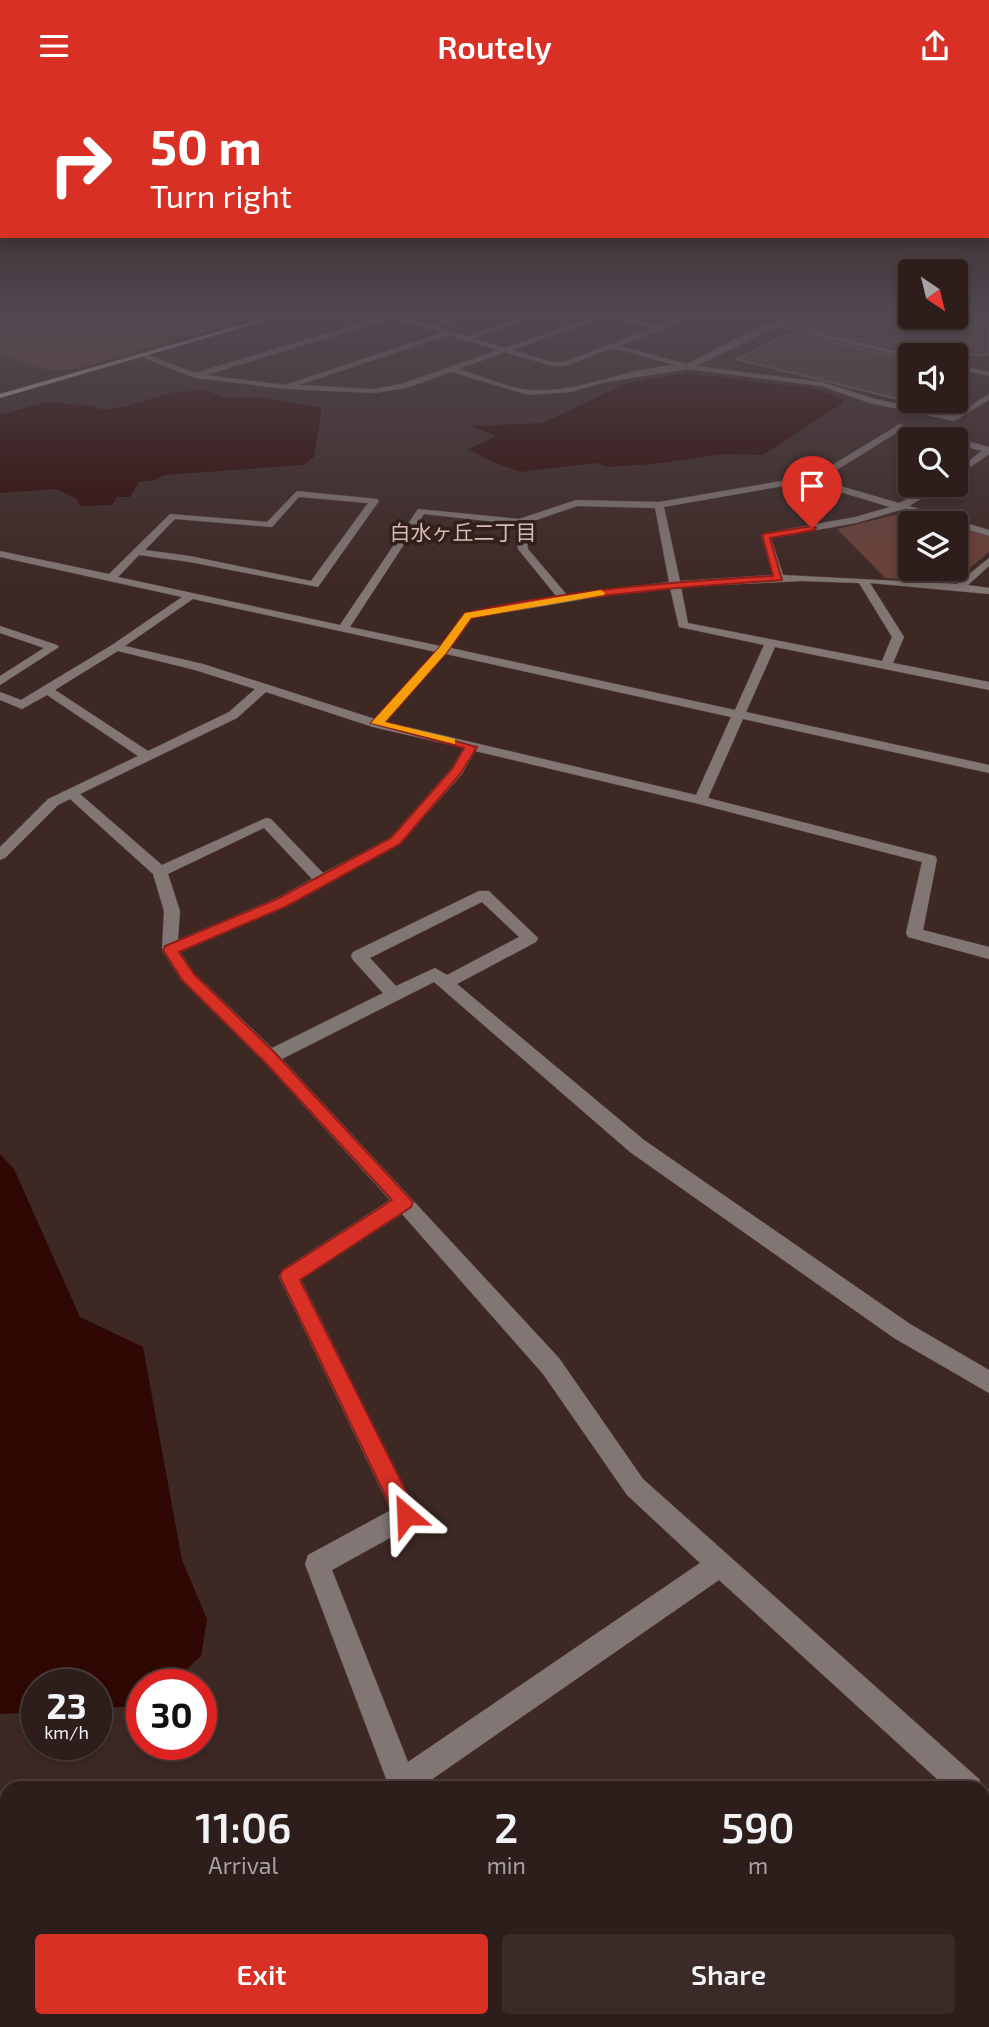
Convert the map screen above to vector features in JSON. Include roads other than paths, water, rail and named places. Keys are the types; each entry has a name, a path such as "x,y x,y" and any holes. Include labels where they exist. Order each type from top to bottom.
{"street":[{"path":"888,404 954,419 976,404"},
{"path":"343,629 421,511 520,522 576,503 659,505 807,479 832,469 898,428"},
{"path":"968,444 989,450"},
{"path":"968,465 989,450"},
{"path":"807,479 989,533"},
{"path":"110,579 136,552 173,516 269,525 297,494 374,501 314,585 190,559 136,552"},
{"path":"779,578 765,536 835,524 900,507 922,497"},
{"path":"659,505 683,625 989,686"},
{"path":"520,522 523,549 563,597"},
{"path":"0,554 989,769"},
{"path":"959,587 989,561"},
{"path":"377,723 443,651 468,615 563,597 779,578 862,580 989,591"},
{"path":"862,580 898,637 886,665"},
{"path":"0,696 22,705 49,691 190,596"},
{"path":"0,629 53,647 0,681"},
{"path":"700,800 771,643"},
{"path":"117,647 199,667 377,723 700,800 930,859 914,933 989,953"},
{"path":"0,855 53,802 233,715 265,687"},
{"path":"49,691 148,756"},
{"path":"170,950 282,902 396,841 457,771 471,747"},
{"path":"71,793 160,872 172,911 170,950 188,977 270,1057 551,1366 635,1487 959,1781"},
{"path":"160,872 266,822 321,880"},
{"path":"393,994 359,956 484,895 530,938 447,982"},
{"path":"270,1057 435,974 638,1146 902,1331 989,1383"},
{"path":"401,1781 317,1564 406,1515 289,1277 404,1202"},
{"path":"405,1781 720,1564"}],"district":[{"name":"白水ヶ丘二丁目","path":"463,533"}]}
